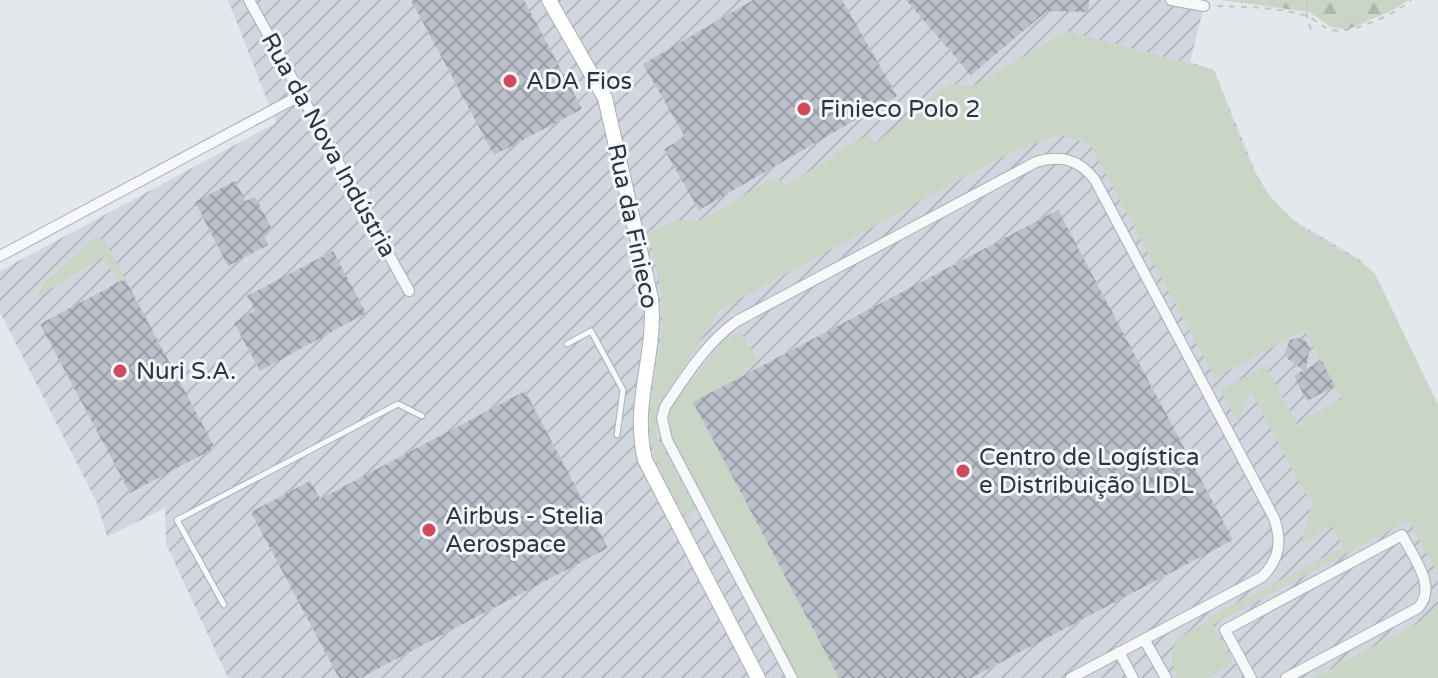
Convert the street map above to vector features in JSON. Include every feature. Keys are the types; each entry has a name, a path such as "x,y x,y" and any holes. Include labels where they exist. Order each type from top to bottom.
{"street":[{"name":"Rua da Nova Indústria","path":"249,0 409,291"},
{"name":"Rua da Finieco","path":"549,0 605,98 651,298 654,319 639,425 645,460 758,678"},
{"path":"1171,0 1204,6"},
{"path":"0,256 301,95"},
{"path":"792,678 667,440 662,418 665,407 712,343 737,321 1036,162 1051,158 1077,163 1095,180 1280,534 1276,558 1262,577 1071,678"},
{"path":"1251,678 1225,630 1402,535 1427,585 1424,602 1286,678"},
{"path":"1144,639 1166,678"},
{"path":"1119,652 1133,678"}],"lane":[{"path":"567,344 591,331 623,390 617,435"},
{"path":"224,605 177,520 398,404 422,416"}],"path":[{"path":"1307,0 1312,33"},
{"path":"1204,6 1258,7 1307,16 1330,30 1347,31 1394,12 1411,0"}],"shaded area":[{"path":"228,0 1171,0 1204,6 1190,62 1214,70 1256,173 1269,195 1293,220 1359,259 1375,274 1438,405 1438,678 228,678 166,544 165,508 107,537 97,503 0,312 0,271 276,123"}],"green space":[{"path":"1220,0 1409,0 1347,30 1331,27 1309,12"},
{"path":"1067,31 1214,70 1244,151 1265,189 1293,220 1375,274 1438,405 1438,574 1409,520 1213,625 1233,664 1206,678 1178,678 1172,657 1173,649 1183,636 1209,621 1208,618 1343,547 1332,526 1301,544 1313,498 1307,496 1250,390 1238,423 1220,390 1266,366 1299,427 1304,424 1302,420 1342,399 1304,330 1215,378 1090,144 1059,134 1002,157 719,310 656,413 657,437 696,510 685,516 663,476 652,444 651,408 662,305 648,231 680,220 694,222 705,219 774,177 786,185 868,135 876,143 942,88 957,84 972,87"},
{"path":"93,239 105,241 125,279 118,282 104,257 37,297 43,284"},
{"path":"741,332 758,361 744,369 747,374 693,403 839,678 799,678 668,428 670,410 679,396 723,341"},
{"path":"1438,604 1438,678 1314,678 1425,619"}],"building":[{"name":"ADA Fios","path":"411,0 524,0 582,109 494,155"},
{"name":"Finieco Polo 2","path":"753,0 842,0 897,96 699,210 664,149 685,137 643,64"},
{"path":"906,0 1089,0 1088,12 1047,11 971,75"},
{"path":"235,181 246,201 255,197 272,229 263,234 268,245 228,266 195,202"},
{"name":"Centro de Logística e Distribuição LIDL","path":"1058,210 1233,540 971,678 839,678 693,402"},
{"path":"333,251 366,313 260,371 234,323 255,310 247,296"},
{"name":"Nuri S.A.","path":"125,279 215,448 130,493 40,324"},
{"path":"1290,340 1305,340 1310,347 1306,369 1322,361 1335,386 1307,401 1294,376 1303,370 1288,359 1285,352"},
{"name":"Airbus - Stelia Aerospace","path":"525,391 608,548 360,678 339,678 251,512 310,481 320,499"}],"place":[{"name":"ADA Fios","path":"510,81"},
{"name":"Finieco Polo 2","path":"804,109"},
{"name":"Nuri S.A.","path":"120,371"},
{"name":"Centro de Logística e Distribuição LIDL","path":"963,471"},
{"name":"Airbus - Stelia Aerospace","path":"429,530"}]}
